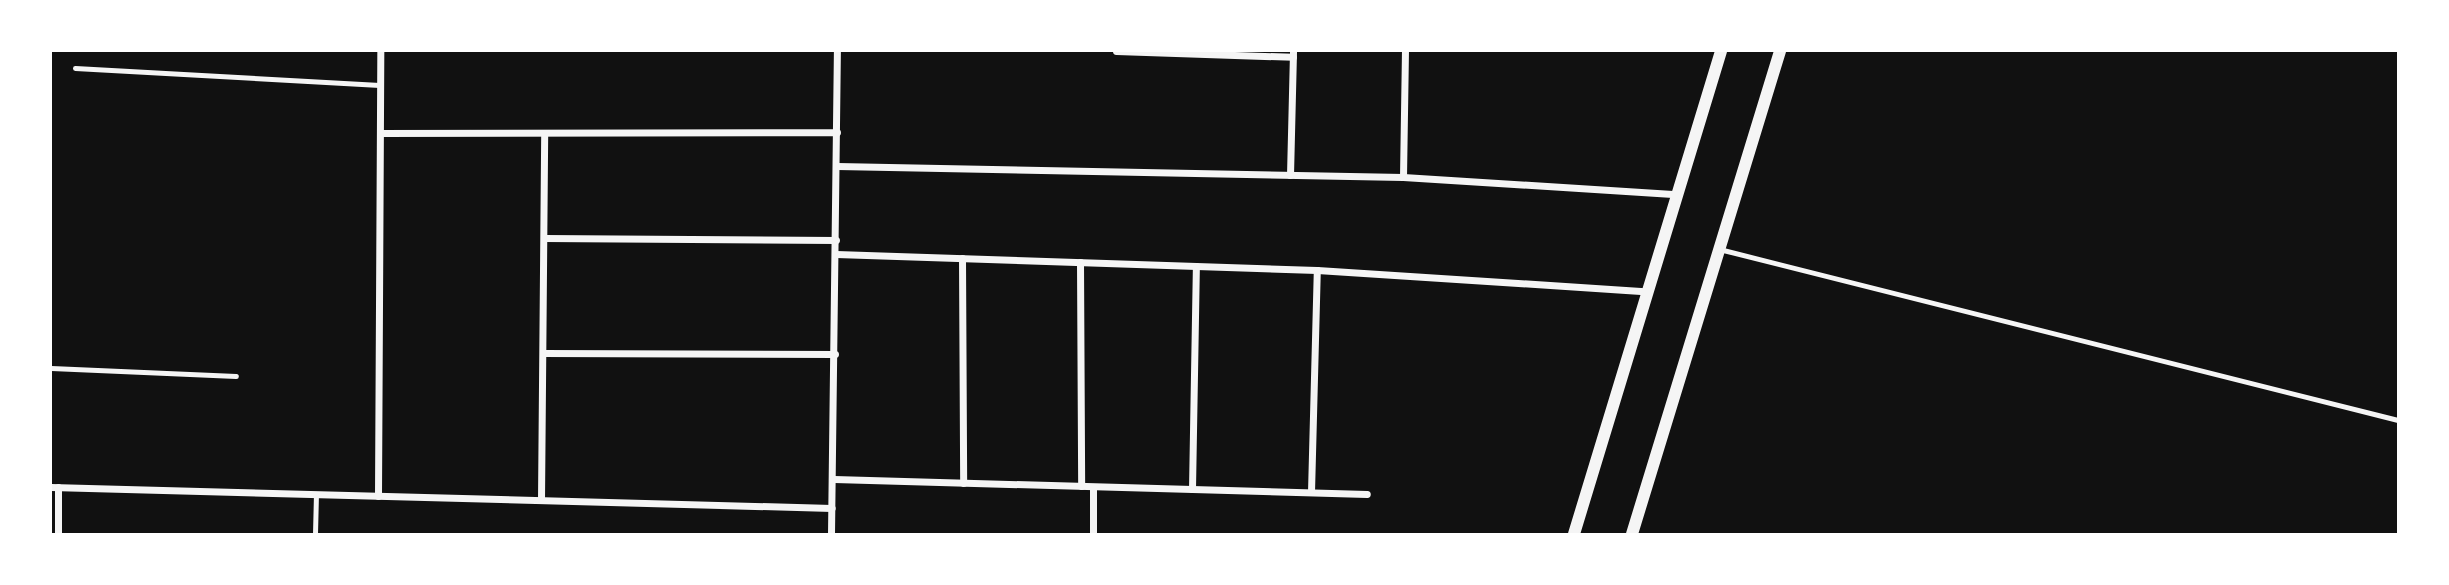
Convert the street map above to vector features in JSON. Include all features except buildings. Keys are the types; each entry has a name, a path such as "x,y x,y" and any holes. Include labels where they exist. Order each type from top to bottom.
{"street":[{"path":"378,496 380,51"},
{"path":"831,534 834,479 837,51"},
{"path":"1116,51 1293,54 1290,175"},
{"path":"1403,177 1405,51"},
{"path":"1574,534 1644,291 1721,51"},
{"path":"1632,534 1717,249 1780,51"},
{"path":"380,133 837,132"},
{"path":"541,500 544,133"},
{"path":"837,166 1403,177 1676,194"},
{"path":"544,237 836,240"},
{"path":"836,254 1317,270 1644,291"},
{"path":"962,258 963,483"},
{"path":"1080,262 1081,486"},
{"path":"1192,489 1196,266"},
{"path":"1311,492 1317,270"},
{"path":"543,353 835,354"},
{"path":"834,479 1367,494"},
{"path":"58,534 55,487 832,508"},
{"path":"1093,487 1093,534"}],"lane":[{"path":"75,68 380,85"},
{"path":"1717,249 2398,420"},
{"path":"51,368 236,376"},
{"path":"316,534 317,495"}]}
